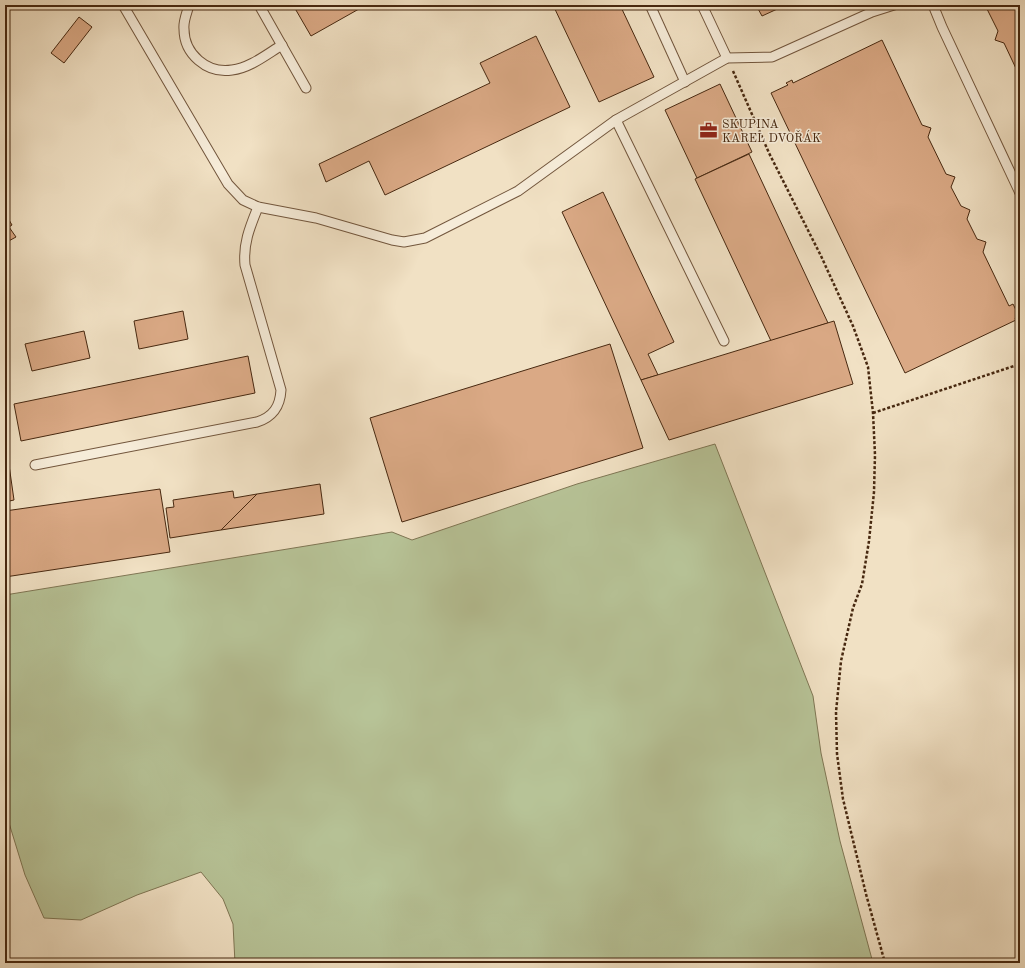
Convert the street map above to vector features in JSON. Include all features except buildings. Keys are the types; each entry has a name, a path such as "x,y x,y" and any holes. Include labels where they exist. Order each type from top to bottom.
{"lane":[{"path":"123,5 228,184 243,200 258,207 322,220 392,240 415,241 425,238 518,191 616,120 727,58 772,57 872,12 894,5"},
{"path":"189,5 184,20 185,38 192,54 206,66 223,71 241,68 282,45"},
{"path":"259,5 306,88"},
{"path":"650,5 685,82"},
{"path":"702,5 727,58"},
{"path":"933,5 1020,193"},
{"path":"616,120 724,341"},
{"path":"35,466 257,422 272,415 280,399 281,390 245,265 244,254 247,233 258,207"}],"path":[{"path":"727,58 769,153 821,256 853,326 868,367 873,413 875,455 869,541 862,584 853,608 844,646 836,712 837,754 843,799 884,963"},
{"path":"873,413 1020,364"}],"green space":[{"path":"715,444 813,696 821,753 840,841 873,963 235,963 233,924 223,899 201,872 137,895 81,920 44,918 25,875 5,810 5,595 392,532 412,540 577,484"}],"place":[{"name":"SKUPINA KAREL DVOŘÁK","path":"709,131"}]}
